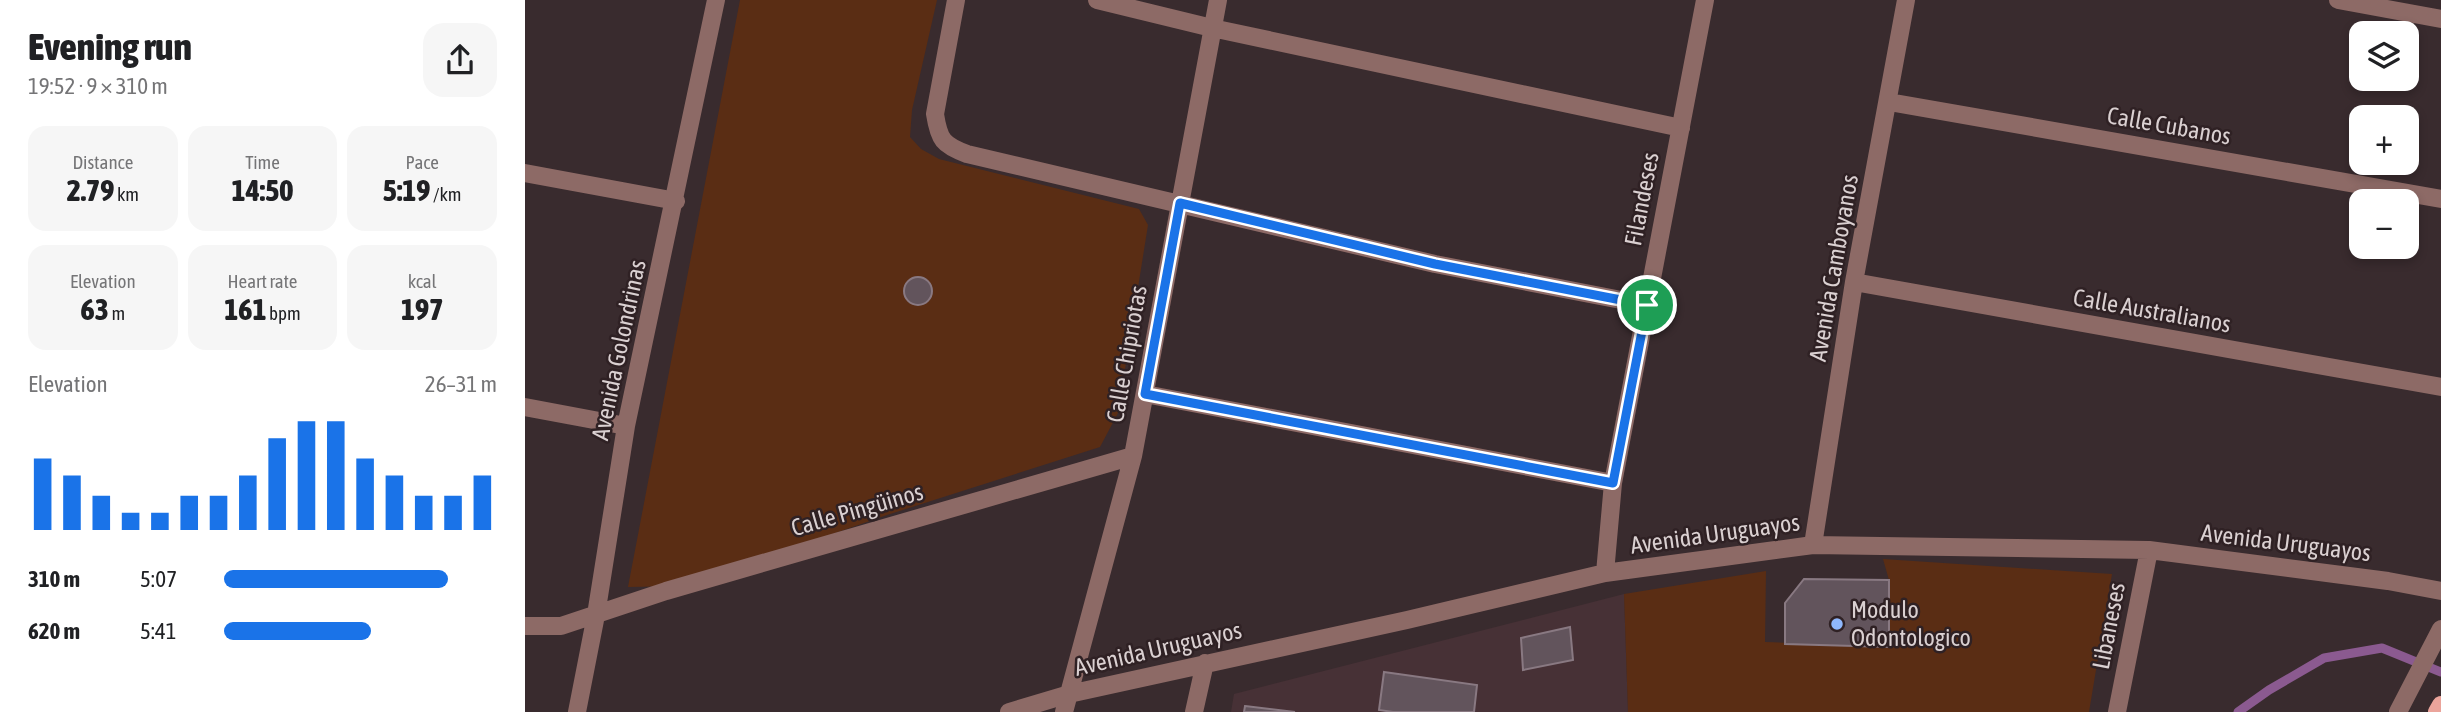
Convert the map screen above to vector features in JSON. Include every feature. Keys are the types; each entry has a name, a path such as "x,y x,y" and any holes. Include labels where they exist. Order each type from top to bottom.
{"main road":[{"path":"2437,712 2441,705"}],"street":[{"name":"Avenida Golondrinas","path":"577,712 596,615 626,426 716,0"},
{"path":"956,0 935,114 938,133 948,147 968,154 1435,264 1647,305"},
{"path":"1097,0 1212,28 1681,128"},
{"name":"Calle Chipriotas","path":"1064,712 1133,456 1218,0"},
{"name":"Filandeses","path":"1605,573 1613,483 1705,0"},
{"name":"Avenida Camboyanos","path":"1813,545 1854,282 1906,0"},
{"path":"2338,0 2441,19"},
{"name":"Calle Cubanos","path":"1889,102 2441,199"},
{"path":"525,173 675,201"},
{"name":"Calle Australianos","path":"1854,282 2441,387"},
{"path":"1145,394 1613,483"},
{"path":"525,407 626,426"},
{"name":"Calle Pingüinos","path":"525,626 561,626 666,591 1133,456"},
{"name":"Avenida Uruguayos","path":"1009,712 1069,694 1407,620 1605,573 1813,545 2149,550 2388,581 2441,591"},
{"name":"Libaneses","path":"2117,712 2149,550"},
{"path":"2400,708 2441,629"},
{"path":"1194,712 1205,663"}],"shaded area":[{"path":"740,0 937,0 912,110 910,137 921,149 939,159 1139,209 1148,225 1118,413 1100,447 887,515 683,586 628,587"},
{"path":"1883,559 2112,574 2089,712 1628,712 1624,594 1766,571 1765,642 1888,647 1889,580"},
{"path":"1624,594 1628,712 1231,712 1234,694"}],"building":[{"path":"918,277 928,281 932,291 928,301 918,305 908,301 904,291 908,281"},
{"name":"Modulo Odontologico","path":"1804,579 1889,580 1889,647 1785,644 1785,603"},
{"path":"1570,627 1573,660 1523,670 1521,638"},
{"path":"1384,672 1477,685 1474,712 1379,710"},
{"path":"1245,706 1295,712 1244,712"}],"waterway":[{"path":"2238,712 2269,690 2324,658 2382,648 2441,672"}],"place":[{"name":"Modulo Odontologico","path":"1837,624"}],"route":[{"path":"1180,203 1435,264 1647,305 1613,483 1145,394 1180,203"}]}
